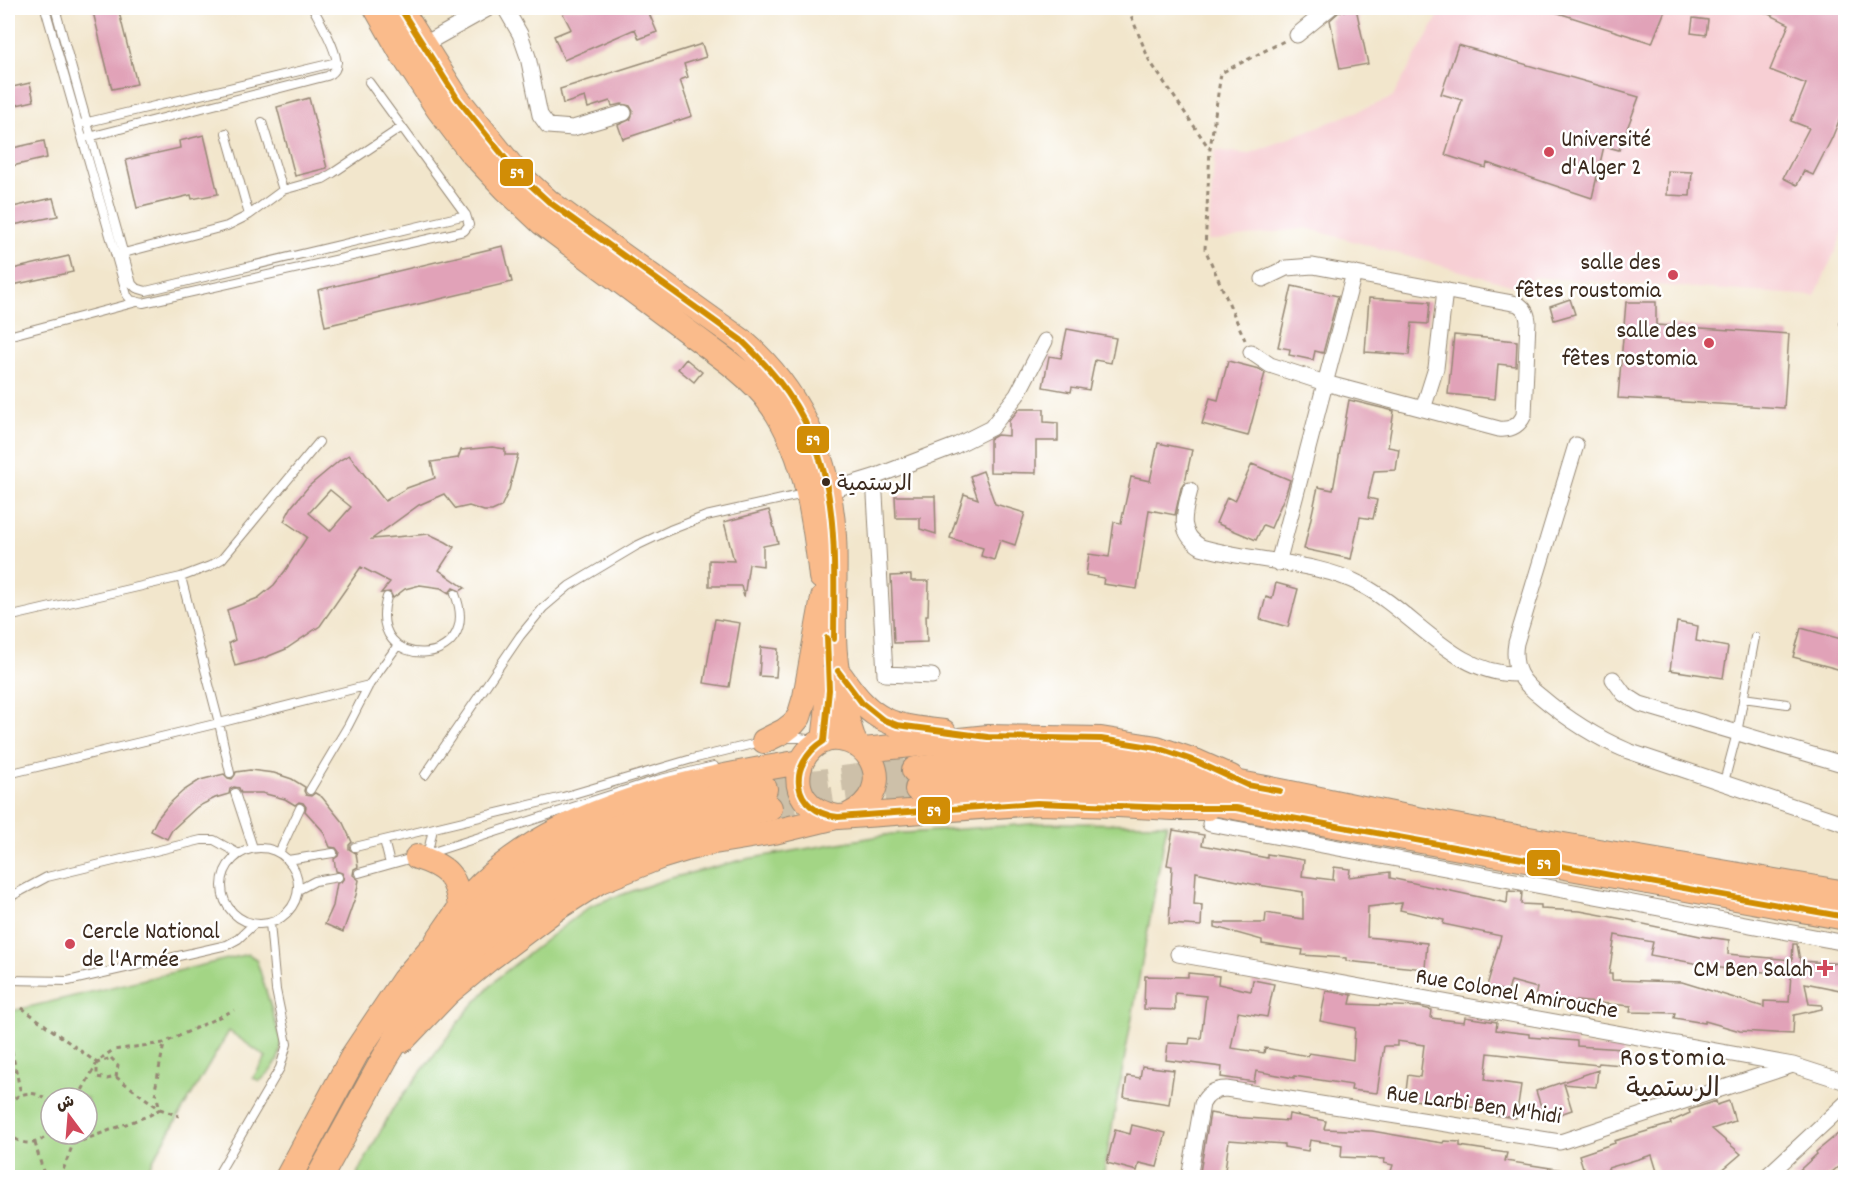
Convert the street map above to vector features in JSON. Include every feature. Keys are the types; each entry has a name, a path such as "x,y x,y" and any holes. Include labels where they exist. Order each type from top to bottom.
{"highway":[{"path":"1845,894 1438,824 1247,784 1157,770 1103,764 991,761 916,779 990,784 1088,785 1162,793 1845,917"},
{"path":"288,1178 355,1054 404,981 430,951 516,882 579,846 615,829 667,810 706,800 766,798 719,817 627,847 561,880 497,924 435,982 413,1010 319,1178"}],"main road":[{"path":"376,8 457,98 517,173 583,228 741,340 760,356 793,397 806,421 815,445 818,492 815,528 824,595 829,681 823,742"},
{"path":"400,8 414,48"},
{"path":"818,492 834,538 834,639 838,671 844,708 859,747"},
{"path":"760,751 799,717 805,697 824,595"},
{"path":"838,671 862,703 882,719 912,728 988,737"},
{"path":"859,747 988,737 1101,739 1157,748 1195,761 1247,784"},
{"path":"385,1058 448,993 556,909 600,881 686,849 774,832 844,816 859,810 873,792 876,781 871,759 859,747 845,740 834,739 823,742 811,748 802,760 798,775 799,788 805,800 813,809 825,815 844,816 1037,803 1236,808"},
{"path":"430,951 460,907 481,884 508,861 553,833 585,818 691,783 802,760"},
{"path":"425,857 446,870 452,877 459,896 460,907"}],"street":[{"path":"414,48 489,8"},
{"path":"505,8 528,57 540,115 548,126 573,128 624,113"},
{"path":"1297,36 1330,8"},
{"path":"1251,352 1270,365 1325,383 1506,430 1517,425 1524,415 1528,321 1524,308 1511,303 1313,266 1299,266 1274,272 1263,279"},
{"path":"1278,563 1354,273"},
{"path":"1422,409 1436,368 1445,291"},
{"path":"818,492 874,477 955,446 991,428 1017,395 1045,341"},
{"path":"1576,445 1516,643 1514,654 1519,674 1528,686 1552,706 1591,733 1628,751 1845,824"},
{"path":"874,477 885,674 932,676"},
{"path":"1190,490 1184,520 1185,528 1194,543 1209,550 1333,573 1361,584 1473,665 1499,674 1519,674"},
{"path":"1613,679 1624,694 1640,704 1845,765"},
{"path":"1210,824 1845,943"},
{"name":"Rue Colonel Amirouche","path":"1178,954 1793,1065 1845,1082"},
{"name":"Rue Larbi Ben M'hidi","path":"1189,1178 1202,1104 1211,1092 1219,1089 1560,1142 1793,1065"},
{"path":"1765,1178 1845,1103"}],"lane":[{"path":"45,8 81,139 119,254 136,288 146,291 466,215"},
{"path":"55,8 92,136 128,295 137,302"},
{"path":"81,139 327,76 336,68 334,51 313,8"},
{"path":"77,124 336,62"},
{"path":"8,336 137,302 143,303 464,231 469,225 466,215 369,82"},
{"path":"262,122 283,190"},
{"path":"119,254 227,226 249,215 283,190 333,173 402,127"},
{"path":"226,134 249,215"},
{"path":"8,617 181,577 210,566 222,559 319,442"},
{"path":"425,775 520,636 543,608 569,586 636,546 706,516 818,492"},
{"path":"181,577 230,773"},
{"path":"387,597 383,610 384,623 389,635 398,645 410,651 423,653 437,650 457,633 461,620 460,606 455,594"},
{"path":"1724,782 1737,733 1755,637"},
{"path":"310,790 369,685 398,645"},
{"path":"8,774 369,685"},
{"path":"1743,698 1787,704"},
{"path":"355,848 587,790 692,759 760,751 800,738 823,742"},
{"path":"760,751 802,760"},
{"path":"359,873 425,857 657,780 725,764"},
{"path":"235,793 253,848"},
{"path":"279,853 300,808"},
{"path":"425,857 433,829"},
{"path":"8,898 47,877 201,840 214,840 238,854"},
{"path":"384,840 390,864"},
{"path":"253,848 267,848 279,853 288,860 297,878 296,900 281,918 270,923 254,924 242,920 231,912 224,900 221,888 223,874 229,863 238,854 253,848"},
{"path":"288,860 333,853"},
{"path":"298,890 315,881 338,877"},
{"path":"216,1178 280,1068 287,1044 276,990 270,923"},
{"path":"8,980 68,981 227,945 238,939 254,924"}],"path":[{"path":"1128,8 1149,60 1209,149"},
{"path":"1251,352 1205,249 1209,149 1221,73 1297,36"},
{"path":"22,1008 97,1063"},
{"path":"85,1086 97,1063 113,1050 164,1043 234,1010"},
{"path":"8,1032 21,1094"},
{"path":"160,1109 156,1090 164,1043"},
{"path":"97,1063 111,1058 118,1065 116,1077"},
{"path":"97,1063 97,1077 107,1079 116,1077 160,1109 179,1116"},
{"path":"8,1104 21,1094 39,1096"},
{"path":"99,1134 160,1109"},
{"path":"8,1132 20,1143 39,1142"},
{"path":"36,1143 45,1178"},
{"path":"60,1178 72,1146"}],"shaded area":[{"name":"Université d'Alger 2","path":"1443,8 1845,8 1845,229 1815,296 1532,277 1532,291 1306,228 1208,241 1215,150 1248,154 1392,98"}],"green space":[{"path":"1045,823 1167,824 1103,1177 356,1177 392,1110 468,1010 500,976 592,905 667,879 746,859 892,834"},
{"path":"248,954 256,959 281,1041 276,1063 260,1081 253,1078 266,1057 229,1031 143,1177 8,1177 8,1012"}],"building":[{"path":"92,8 118,8 137,84 112,89"},
{"path":"560,8 644,8 646,12 648,11 657,32 639,39 635,29 564,60 554,36 571,29"},
{"path":"1356,8 1368,64 1340,69 1330,20 1339,12"},
{"path":"1549,8 1666,8 1652,43 1549,10"},
{"path":"1756,8 1845,8 1845,106 1813,175 1804,171 1797,185 1783,178 1809,128 1791,121 1806,84 1770,70 1789,24"},
{"path":"1693,18 1708,20 1706,35 1691,33"},
{"path":"702,44 706,57 684,64 688,77 680,80 692,116 623,139 618,125 631,119 633,111 630,106 622,104 612,106 610,101 588,108 585,97 563,104 560,89"},
{"path":"1458,45 1639,97 1619,150 1604,146 1592,198 1487,163 1486,168 1445,155 1462,100 1441,94"},
{"path":"30,83 34,101 8,107 8,88"},
{"path":"309,98 327,168 295,176 277,107"},
{"path":"204,135 218,194 192,199 191,195 137,208 126,160 180,148 179,141"},
{"path":"44,141 47,158 8,167 8,149"},
{"path":"1668,171 1692,172 1690,196 1667,195"},
{"path":"53,198 58,216 8,226 8,208"},
{"path":"503,246 512,282 325,326 318,290"},
{"path":"69,256 73,272 8,286 8,270"},
{"path":"1292,286 1338,296 1323,353 1315,351 1313,360 1289,355 1290,349 1278,347"},
{"path":"1369,298 1430,302 1428,324 1412,323 1409,355 1365,352"},
{"path":"1570,299 1575,314 1554,320 1550,306"},
{"path":"1626,302 1656,302 1656,325 1789,334 1784,408 1618,398"},
{"path":"1067,329 1116,338 1111,363 1095,360 1089,390 1072,387 1071,392 1043,387 1049,356 1061,358"},
{"path":"1454,335 1517,341 1516,366 1498,364 1495,399 1448,394"},
{"path":"686,359 702,372 694,382 678,369"},
{"path":"1228,361 1259,369 1265,373 1248,436 1202,424 1210,398 1218,400"},
{"path":"1349,400 1394,411 1388,447 1399,449 1396,470 1374,471 1368,498 1377,500 1373,519 1360,517 1351,559 1304,549 1318,487 1333,490"},
{"path":"1019,409 1044,409 1044,422 1058,423 1058,441 1036,441 1036,473 990,472 990,439 997,435 1009,436 1009,421"},
{"path":"1158,443 1192,450 1175,515 1149,510 1137,589 1103,584 1104,578 1086,575 1089,554 1109,557 1114,522 1121,523 1131,477 1150,481"},
{"path":"492,447 505,449 505,455 518,455 509,490 501,507 492,511 469,506 456,509 444,494 419,505 372,539 429,534 446,542 454,547 439,570 465,588 460,591 453,588 449,593 441,588 420,585 405,589 393,598 390,592 381,593 390,582 361,567 320,626 286,649 235,666 229,643 235,640 227,610 258,598 274,585 285,571 307,537 284,521 292,506 309,486 349,455 385,501 407,488 435,478 431,462 458,458 461,450","holes":["330,490 351,507 330,531 309,513"]},
{"path":"1252,464 1290,480 1271,528 1263,525 1256,540 1216,523 1227,497 1235,501"},
{"path":"983,471 995,504 1025,513 1015,545 1000,540 994,560 981,556 983,548 950,538 964,494 978,499 970,476"},
{"path":"895,496 935,496 936,534 920,529 920,518 896,518"},
{"path":"769,510 778,543 763,546 763,566 749,564 744,597 741,586 709,586 709,560 734,561 724,522"},
{"path":"911,575 911,581 929,581 928,615 926,615 927,642 894,643 891,576"},
{"path":"1276,583 1298,589 1288,627 1260,619 1266,597 1272,599"},
{"path":"715,619 740,623 729,687 704,683"},
{"path":"1677,622 1698,626 1696,641 1728,647 1723,678 1670,670"},
{"path":"1801,628 1845,640 1845,671 1793,657"},
{"path":"761,647 778,649 776,677 759,676"},
{"path":"250,770 274,773 292,779 305,787 306,795 311,796 315,793 322,797 343,823 352,842 349,849 356,853 358,867 354,869 353,875 359,880 343,932 325,924 333,906 337,883 344,878 342,873 336,871 334,859 339,852 336,848 330,847 323,831 305,811 306,807 303,803 299,802 295,805 285,799 262,793 241,793 239,788 234,787 230,789 229,794 197,807 172,830 167,839 151,831 169,804 200,780 224,774 232,779 236,772"},
{"path":"1173,830 1204,835 1202,845 1267,858 1267,854 1304,860 1302,876 1333,880 1334,867 1350,869 1349,877 1390,872 1390,878 1507,903 1508,891 1522,892 1521,904 1541,905 1541,909 1580,911 1729,940 1728,954 1792,960 1793,944 1797,944 1800,961 1845,964 1845,991 1805,983 1809,1004 1822,1005 1822,1009 1794,1015 1793,1034 1740,1031 1705,1021 1705,1023 1674,1018 1675,1013 1630,1012 1631,1006 1566,1000 1566,1002 1535,997 1537,988 1511,981 1508,992 1487,986 1501,936 1443,924 1444,920 1400,910 1402,903 1368,907 1367,937 1427,943 1425,969 1346,961 1346,958 1302,955 1303,950 1262,944 1262,940 1215,927 1215,923 1265,923 1266,913 1303,919 1303,892 1196,872 1194,904 1202,905 1201,926 1169,924 1172,866 1167,865","holes":["1615,935 1653,942 1650,955 1726,969 1791,974 1789,1002 1764,1001 1764,1007 1682,982 1612,980 1612,974 1609,974"]},
{"path":"1188,973 1219,976 1218,984 1251,991 1253,980 1274,984 1267,1017 1238,1012 1231,1048 1264,1053 1265,1048 1308,1056 1309,1053 1353,1060 1355,1028 1320,1021 1326,991 1352,995 1350,1004 1419,1007 1432,1010 1431,1018 1464,1022 1465,1017 1497,1022 1496,1030 1529,1034 1529,1037 1577,1041 1577,1046 1623,1049 1622,1065 1599,1063 1598,1065 1488,1053 1485,1080 1521,1085 1516,1118 1486,1114 1487,1109 1405,1099 1408,1075 1420,1077 1424,1045 1397,1041 1397,1046 1384,1046 1377,1093 1351,1090 1352,1085 1256,1071 1254,1082 1221,1077 1222,1067 1166,1060 1168,1043 1189,1044 1190,1038 1201,1039 1206,996 1175,993 1175,1010 1144,1009 1145,976 1188,977"},
{"path":"1142,1066 1174,1070 1169,1104 1124,1097 1127,1076 1140,1078"},
{"path":"1598,1070 1596,1087 1564,1084 1572,1110 1545,1119 1536,1091"},
{"path":"1716,1101 1717,1105 1729,1101 1735,1121 1712,1129 1741,1154 1713,1178 1659,1178 1652,1155 1586,1177 1579,1155 1615,1143 1614,1141 1671,1124 1670,1122 1690,1113 1689,1110"},
{"path":"1210,1113 1288,1121 1289,1114 1326,1121 1324,1129 1372,1131 1443,1143 1444,1141 1460,1142 1460,1146 1507,1153 1505,1161 1563,1170 1562,1178 1389,1178 1393,1165 1384,1163 1385,1159 1341,1157 1342,1145 1310,1140 1308,1151 1284,1147 1284,1144 1229,1140 1224,1178 1199,1178"},
{"path":"1132,1125 1166,1133 1157,1167 1139,1163 1137,1171 1107,1163 1115,1130 1130,1134"},
{"path":"1845,1128 1845,1161 1825,1178 1791,1178 1817,1154 1816,1152"}],"tunnel":[{"path":"764,789 915,770"},
{"path":"769,808 918,789"}],"transit line":[{"name":"59","path":"400,8 457,98 517,173 549,202 741,340 773,374 797,408 814,442 825,477 831,514 834,552 834,639"},
{"name":"59","path":"827,638 829,690 824,741 812,751 799,774 799,786 803,797 822,813 838,817 1037,803 1236,808 1846,917"},
{"name":"59","path":"838,671 862,703 882,719 897,725 988,737 1101,739 1157,748 1195,761 1247,785 1280,791"}],"place":[{"name":"Université d'Alger 2","path":"1549,152"},
{"name":"salle des fêtes roustomia","path":"1673,275"},
{"name":"salle des fêtes rostomia","path":"1709,343"},
{"name":"الرستمية","path":"826,482"},
{"name":"Cercle National de l'Armée","path":"70,944"},
{"name":"CM Ben Salah","path":"1825,968"}],"district":[{"name":"Rostomia الرستمية","path":"1673,1072"}]}
